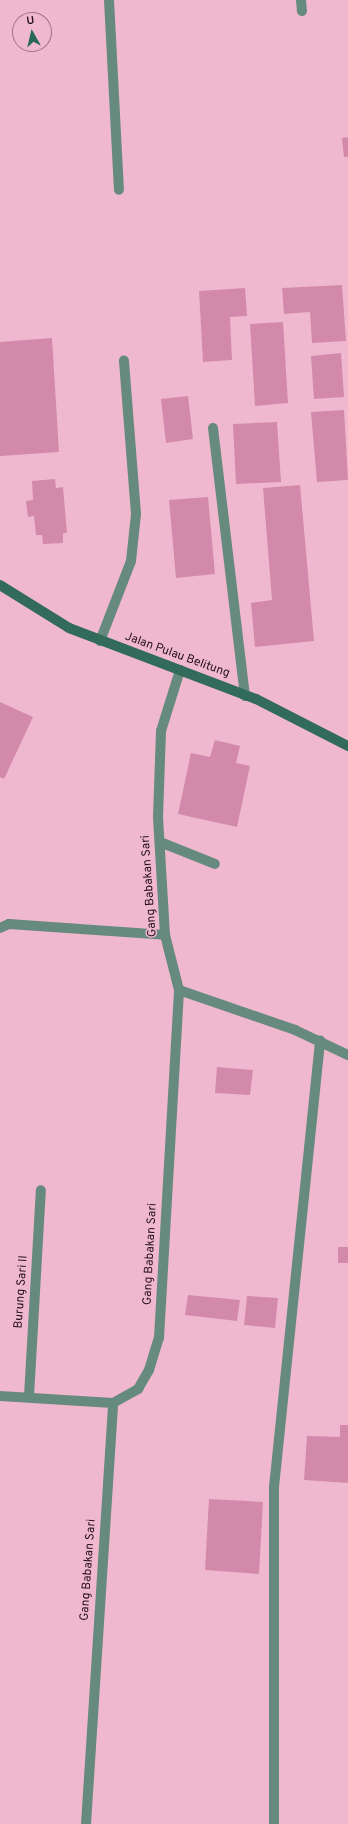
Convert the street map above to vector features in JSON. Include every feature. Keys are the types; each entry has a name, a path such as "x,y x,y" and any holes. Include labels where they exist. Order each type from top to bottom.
{"street":[{"path":"109,0 119,190"},
{"path":"301,0 302,11"},
{"path":"100,642 131,561 136,514 124,360"},
{"path":"213,428 245,696"},
{"name":"Jalan Pulau Belitung","path":"0,585 68,628 100,642 180,670 245,696 348,746"},
{"name":"Gang Babakan Sari","path":"86,1824 113,1403 138,1389 149,1370 160,1338 179,990 166,935 160,842 161,731 180,670"},
{"path":"160,842 214,864"},
{"path":"5,926 166,935"},
{"path":"179,990 320,1040 348,1055"},
{"path":"274,1824 274,1487 320,1040"},
{"name":"Burung Sari II","path":"29,1396 41,1190"},
{"path":"0,1396 29,1396 113,1403"}],"building":[{"path":"348,137 348,157 344,157 342,138"},
{"path":"342,285 346,341 312,343 310,312 284,314 282,288"},
{"path":"245,288 247,316 230,317 232,360 203,362 199,291"},
{"path":"283,322 288,403 255,406 250,324"},
{"path":"52,338 59,452 0,456 0,342"},
{"path":"341,353 344,397 314,399 311,356"},
{"path":"188,396 193,439 166,443 161,399"},
{"path":"344,410 348,480 317,482 311,412"},
{"path":"277,422 281,482 236,484 233,424"},
{"path":"55,479 56,488 63,487 67,533 63,533 63,543 43,544 42,535 36,535 34,516 28,517 26,501 33,500 32,481"},
{"path":"300,485 314,641 255,647 251,603 272,600 263,488"},
{"path":"208,497 215,574 176,578 169,500"},
{"path":"0,702 33,717 4,779 0,777"},
{"path":"215,740 240,746 236,763 250,766 237,827 178,814 191,753 210,757"},
{"path":"217,1067 253,1070 250,1095 215,1093"},
{"path":"338,1247 348,1247 348,1263 338,1263"},
{"path":"188,1295 240,1300 237,1321 185,1315"},
{"path":"247,1296 278,1298 275,1328 244,1325"},
{"path":"340,1425 348,1425 348,1483 304,1480 307,1436 340,1437"},
{"path":"209,1499 263,1502 259,1574 205,1570"}]}
